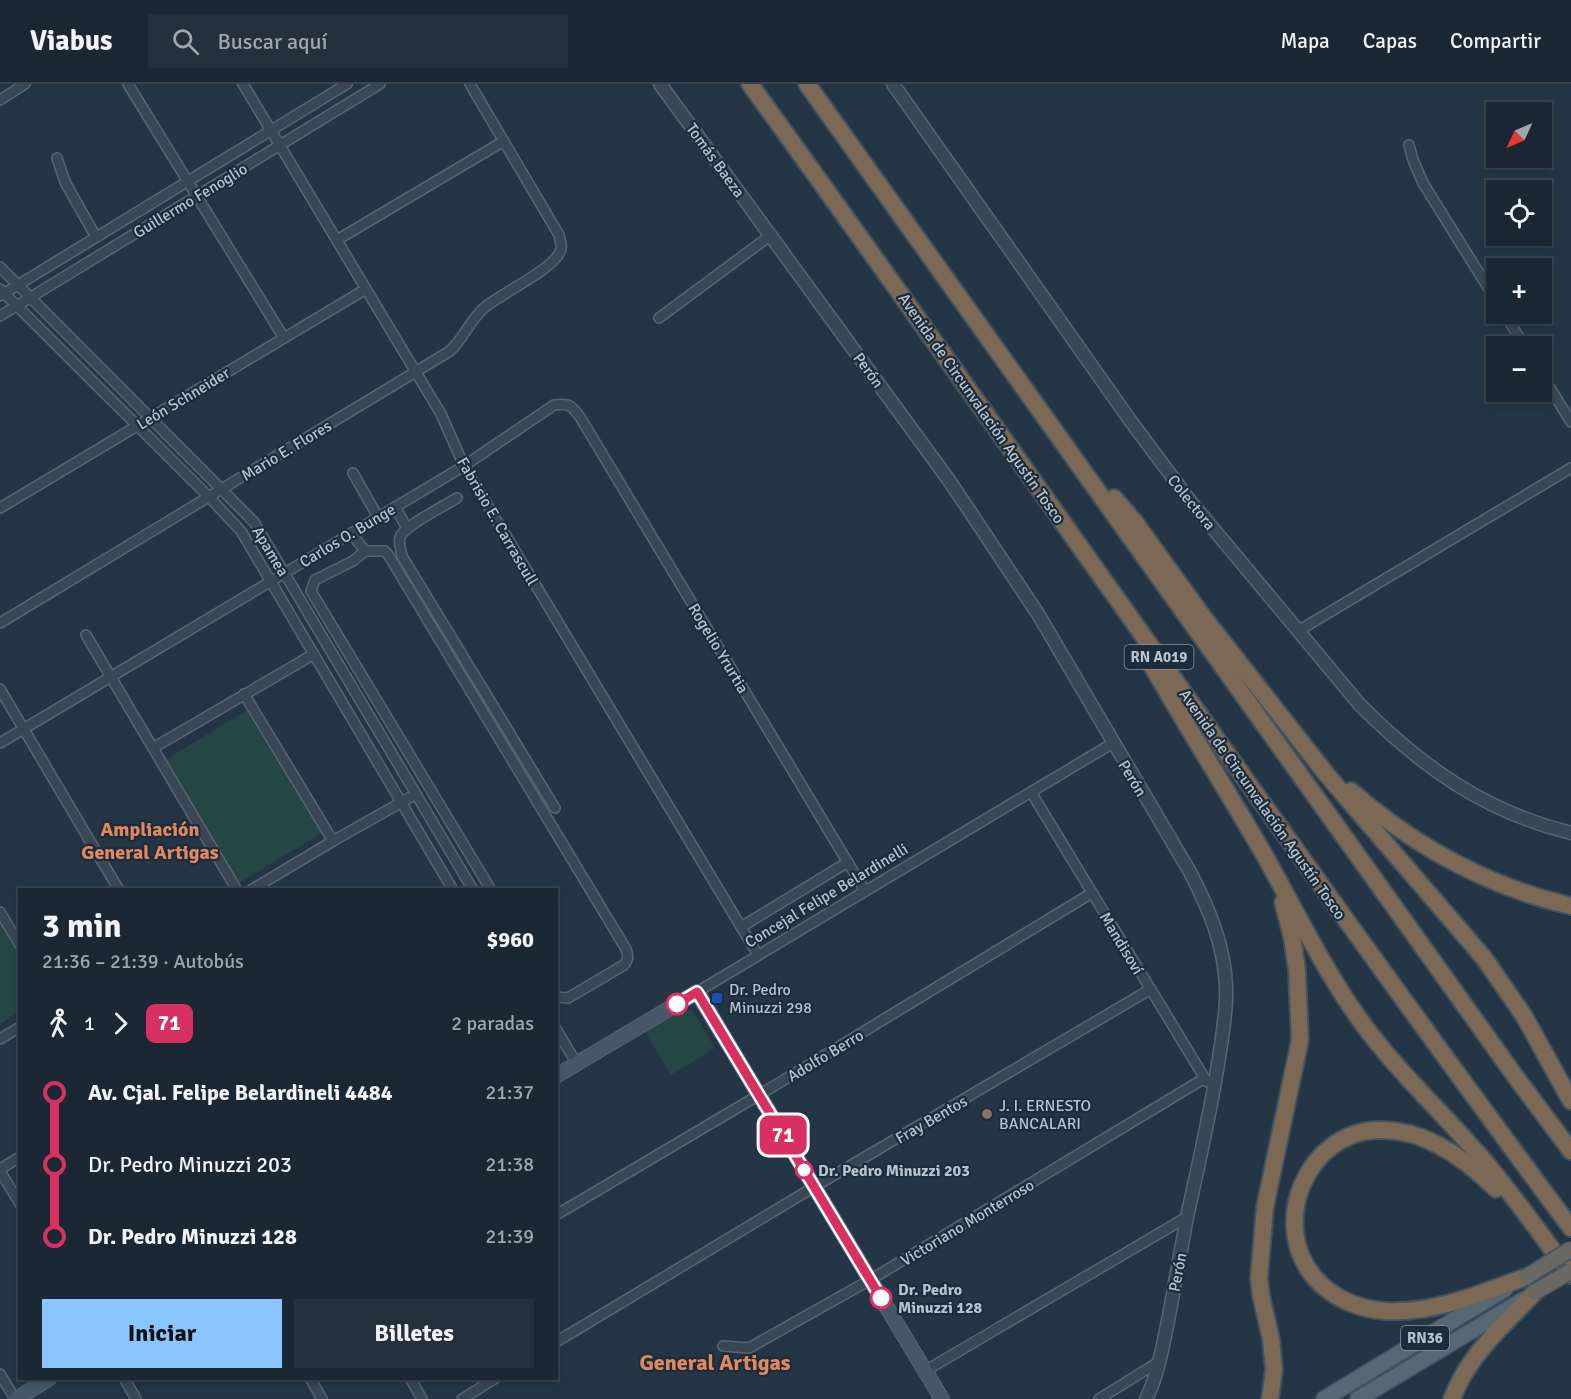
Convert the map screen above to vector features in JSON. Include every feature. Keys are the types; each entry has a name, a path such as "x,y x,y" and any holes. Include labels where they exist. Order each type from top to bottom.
{"highway":[{"name":"Avenida de Circunvalación Agustín Tosco","path":"750,84 1379,966 1571,1228"},
{"name":"RN A019","path":"807,84 1515,1076 1571,1151"},
{"path":"1032,400 1134,521 1204,618 1309,752 1484,958 1524,1017 1571,1101"},
{"path":"1102,577 1346,1000 1399,1069 1503,1182 1569,1268"},
{"path":"1309,752 1367,804 1417,841 1495,881 1533,896 1571,906"},
{"path":"1270,1399 1274,1370 1260,1278 1265,1207 1300,1040 1297,970 1292,937 1273,873"},
{"path":"1526,1276 1467,1299 1414,1310 1384,1311 1344,1301 1320,1284 1303,1260 1297,1246 1294,1220 1300,1188 1317,1160 1330,1148 1345,1139 1361,1132 1378,1130 1397,1131 1416,1136 1437,1144 1474,1168 1516,1209 1569,1268"},
{"name":"RN36","path":"1526,1276 1569,1268"},
{"name":"RN36","path":"1535,1292 1569,1268"},
{"path":"1452,1399 1462,1376 1477,1354 1535,1292"}],"main road":[{"path":"697,992 942,1399"},
{"name":"Concejal Felipe Belardinelli","path":"558,1071 577,1064 697,992"},
{"name":"RN36","path":"1324,1399 1526,1276"},
{"name":"RN36","path":"1358,1399 1535,1292"},
{"path":"15,1399 47,1380"}],"street":[{"path":"0,100 26,84"},
{"path":"128,84 284,338"},
{"name":"Fabrisio E. Carrascull","path":"243,84 441,414 464,466 758,955"},
{"name":"Guillermo Fenoglio","path":"1,293 18,285 347,84"},
{"name":"Guillermo Fenoglio","path":"0,316 380,84"},
{"path":"337,240 504,141 470,84"},
{"name":"Tomás Baeza","path":"660,84 771,235"},
{"name":"Colectora","path":"893,84 1166,470 1360,705 1416,757 1445,778 1478,797 1532,821 1571,833"},
{"name":"Mario E. Flores","path":"0,623 450,351 459,343 475,317 490,303 556,260 562,248 559,235 504,141"},
{"path":"1409,145 1423,183 1486,284"},
{"path":"57,158 65,182 96,237"},
{"path":"659,318 771,235"},
{"name":"Perón","path":"771,235 934,460 1038,614 1190,872 1215,927 1224,961 1227,990 1214,1093 1160,1361 1146,1399"},
{"name":"Apamea","path":"0,267 254,522 472,888"},
{"name":"León Schneider","path":"0,508 366,289"},
{"name":"Apamea","path":"1,293 17,306 241,531 452,888"},
{"path":"1552,391 1571,422"},
{"name":"Carlos O. Bunge","path":"0,743 464,466 554,405 570,405"},
{"name":"Rogelio Yrurtia","path":"570,405 586,427 865,891"},
{"path":"1298,631 1571,468"},
{"path":"353,473 378,517"},
{"path":"457,498 407,528 400,536 402,556 555,808"},
{"path":"395,507 407,528"},
{"path":"351,533 366,551"},
{"path":"490,888 311,591 315,580 353,561 366,551 385,551 389,556 626,949 628,957 624,965 568,998 558,997"},
{"path":"86,635 236,888"},
{"path":"153,748 314,654"},
{"path":"0,689 118,888"},
{"path":"244,694 333,841"},
{"name":"Concejal Felipe Belardinelli","path":"697,992 1113,743"},
{"name":"Mandisoví","path":"1031,792 1214,1093"},
{"path":"254,888 416,794"},
{"path":"741,927 848,862"},
{"name":"Adolfo Berro","path":"558,1214 1092,893"},
{"path":"0,912 18,942"},
{"name":"Fray Bentos","path":"558,1341 1151,989"},
{"path":"0,1039 18,1028"},
{"path":"558,1032 577,1064"},
{"name":"Victoriano Monterroso","path":"723,1346 749,1348 870,1280 1205,1078"},
{"path":"18,1158 0,1170 18,1201"},
{"path":"925,1371 1188,1217"},
{"path":"1099,1399 1160,1361"},
{"path":"0,1374 15,1399"},
{"path":"125,1380 136,1399"},
{"path":"311,1380 322,1399"},
{"path":"411,1380 422,1399"},
{"path":"462,1399 493,1380"}],"green space":[{"path":"247,710 322,833 239,883 164,761"},
{"path":"0,922 18,952 18,1013 0,1024"},
{"path":"681,1009 693,1011 715,1048 671,1075 645,1032"}],"bus line":[{"name":"71","path":"677,1004 697,992 881,1298"}],"place":[{"name":"Dr. Pedro Minuzzi 298","path":"717,998"},
{"name":"J. I. ERNESTO BANCALARI","path":"987,1114"},
{"name":"Dr. Pedro Minuzzi 203","path":"804,1170"},
{"name":"Dr. Pedro Minuzzi 128","path":"881,1298"}],"district":[{"name":"Ampliación General Artigas","path":"150,840"},
{"name":"General Artigas","path":"715,1362"}]}
